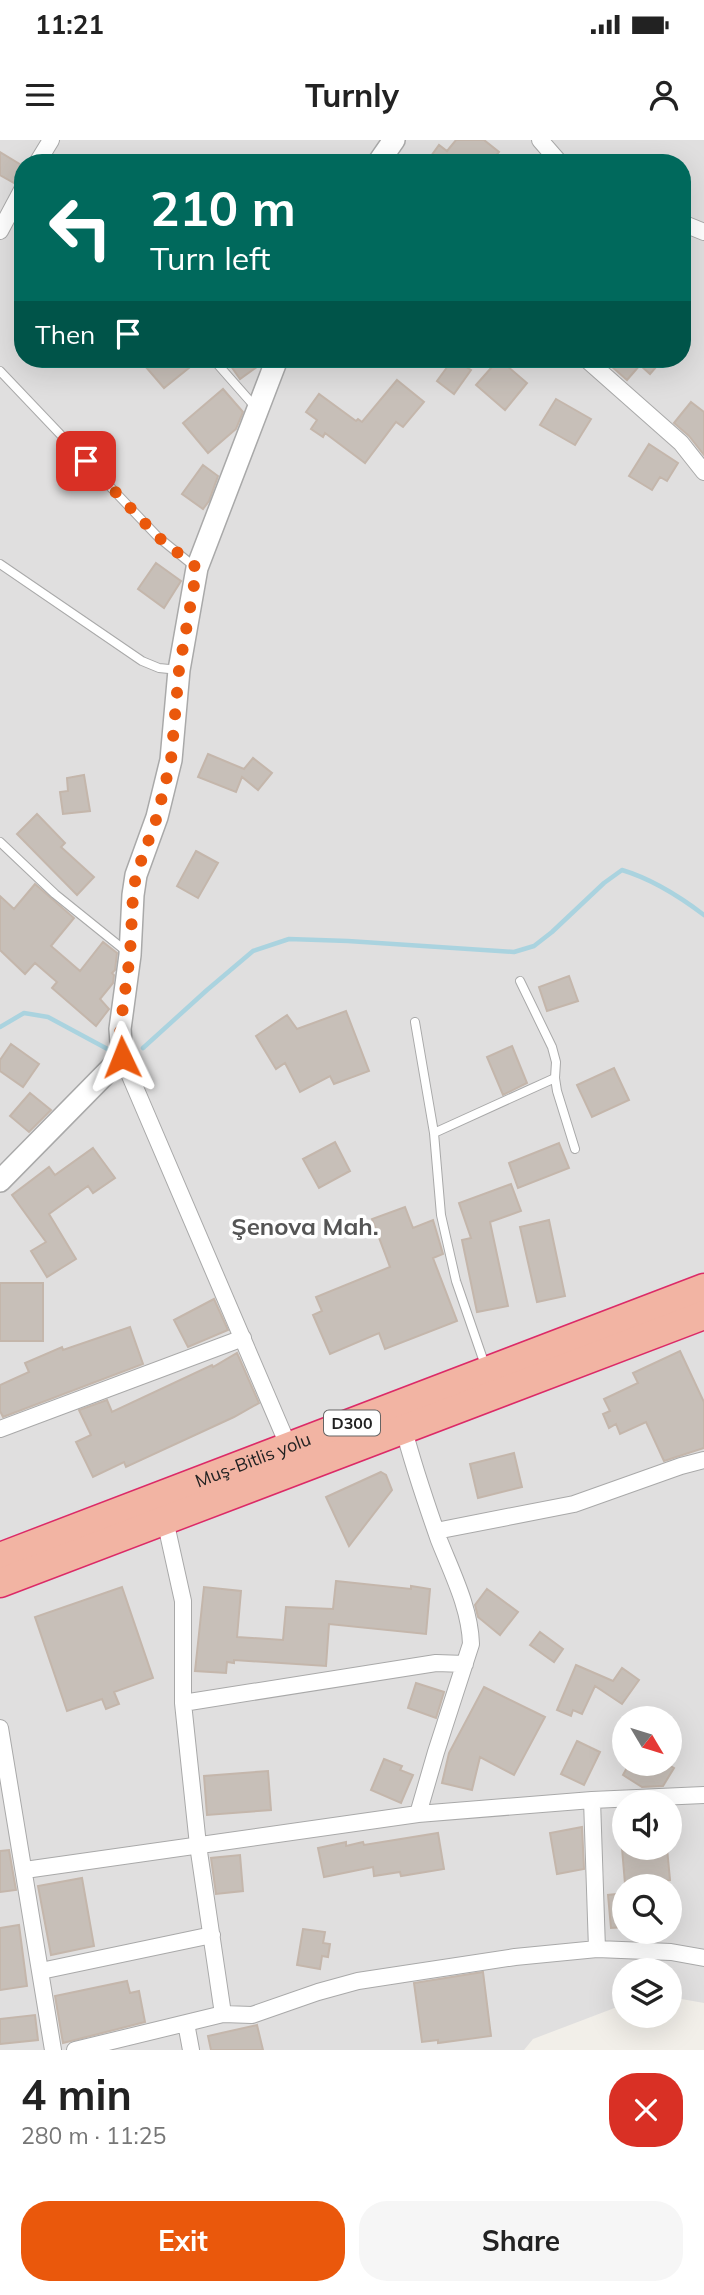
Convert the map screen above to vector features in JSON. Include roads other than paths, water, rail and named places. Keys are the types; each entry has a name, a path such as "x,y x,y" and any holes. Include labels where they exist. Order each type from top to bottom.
{"highway":[{"name":"Muş-Bitlis yolu","path":"492,1383 704,1288"},
{"name":"Muş-Bitlis yolu","path":"0,1557 293,1459 492,1383 704,1315"},
{"name":"Muş-Bitlis yolu","path":"0,1583 165,1520 293,1459 404,1430 434,1405"}],"street":[{"path":"540,140 552,154"},
{"path":"0,231 14,205"},
{"path":"274,368 197,568 179,670 171,760 157,817 136,875 130,955 120,1029 122,1057 293,1459"},
{"path":"596,368 681,443 704,472"},
{"path":"0,1181 122,1057"},
{"path":"0,1429 243,1338"},
{"path":"404,1430 419,1485 471,1629 471,1644 418,1814"},
{"path":"436,1531 574,1504 704,1460"},
{"path":"165,1520 183,1601 183,1703 198,1845 223,2014"},
{"path":"183,1703 436,1662 465,1664"},
{"path":"0,1728 4,1774 25,1870 53,2050"},
{"path":"25,1870 418,1814 592,1800 704,1795"},
{"path":"592,1800 597,1949"},
{"path":"41,1971 212,1935"},
{"path":"75,2050 223,2014 252,2015 318,1992 358,1982 515,1957 597,1949 671,1952 704,1958"},
{"path":"186,2023 191,2050"}],"lane":[{"path":"221,368 258,410"},
{"path":"0,371 158,537 197,568"},
{"path":"0,564 142,661 159,668 179,670"},
{"path":"0,842 55,894 130,955"},
{"path":"520,981 552,1047 560,1102 575,1149"},
{"path":"415,1022 434,1133 448,1248 466,1313 492,1383"},
{"path":"434,1133 555,1078"}],"waterway":[{"path":"143,1048 253,951 289,939 514,952 534,946 622,870 665,889 704,915"},
{"path":"0,1027 24,1013 48,1017 113,1052"}],"district":[{"name":"Şenova Mah.","path":"305,1227"}]}
